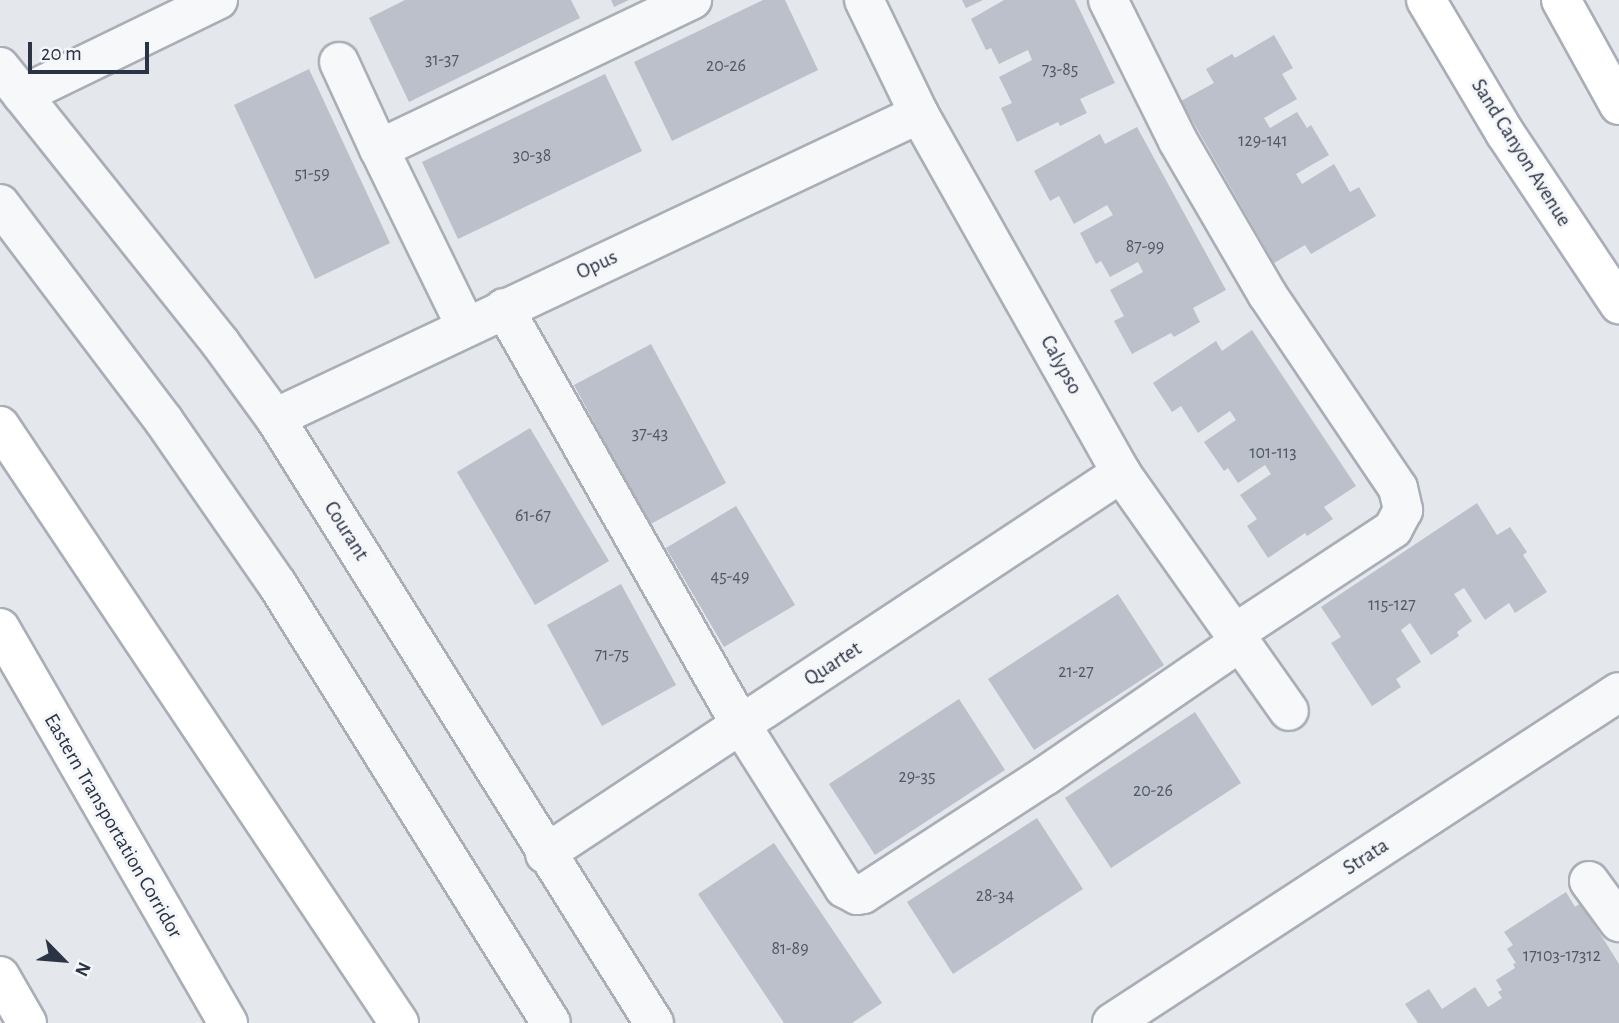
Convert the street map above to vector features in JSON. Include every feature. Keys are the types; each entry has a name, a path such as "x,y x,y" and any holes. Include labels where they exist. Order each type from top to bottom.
{"main road":[{"name":"Sand Canyon Avenue","path":"1426,0 1505,134 1619,304"},
{"path":"1561,0 1619,105"},
{"path":"0,426 399,1023"},
{"name":"Eastern Transportation Corridor","path":"0,628 228,1023"},
{"path":"0,976 27,1023"}],"street":[{"path":"11,81 216,0"},
{"path":"379,149 692,0"},
{"name":"Calypso","path":"864,0 919,114 1121,473 1289,711"},
{"path":"504,308 741,725 844,888 863,894 1045,776 1393,529 1403,510 1398,488 1267,294 1178,141 1108,0"},
{"path":"339,62 466,327"},
{"name":"Courant","path":"11,81 221,344 275,418 545,854 654,1023"},
{"name":"Opus","path":"275,418 919,114"},
{"path":"0,204 164,421 277,584 551,1023"},
{"name":"Quartet","path":"545,854 1121,473"},
{"name":"Strata","path":"1112,1023 1619,692"},
{"path":"1589,881 1619,922"}],"building":[{"path":"405,0 571,0 580,18 409,102 369,18"},
{"path":"611,0 629,0 614,7"},
{"path":"763,0 785,0 818,70 672,141 634,62"},
{"path":"962,0 983,0 966,8"},
{"path":"1004,0 1075,0 1115,83 1080,99 1087,113 1060,126 1058,122 1017,142 1001,108 1012,103 999,77 1032,60 1028,50 999,64 991,48 986,50 971,19"},
{"path":"1274,35 1293,68 1282,74 1297,99 1264,118 1270,128 1297,112 1307,128 1311,125 1329,155 1296,174 1302,184 1334,164 1350,192 1359,187 1376,216 1311,254 1305,245 1274,263 1181,101 1214,83 1206,69 1232,54 1235,58"},
{"path":"309,69 390,243 315,279 234,105"},
{"path":"605,74 642,151 458,239 422,162"},
{"path":"1137,127 1226,290 1193,308 1200,322 1174,337 1171,333 1132,354 1114,321 1124,316 1110,290 1143,272 1138,262 1110,277 1101,261 1096,264 1080,233 1113,215 1107,205 1074,224 1059,196 1050,201 1034,171 1100,134 1105,144"},
{"path":"1252,330 1356,486 1324,507 1333,519 1307,536 1305,533 1268,558 1247,526 1257,519 1240,495 1271,474 1265,465 1238,483 1228,468 1224,471 1204,442 1236,420 1230,411 1198,433 1181,406 1172,412 1153,383 1216,341 1222,351"},
{"path":"651,344 726,483 649,525 574,385"},
{"path":"530,428 609,561 535,605 457,472"},
{"path":"1477,503 1497,535 1510,527 1527,552 1523,555 1547,592 1515,613 1509,603 1485,620 1464,588 1454,594 1472,621 1457,632 1459,636 1431,655 1410,623 1401,630 1421,662 1396,679 1401,687 1372,706 1331,643 1341,637 1321,607"},
{"path":"736,506 795,605 724,647 666,548"},
{"path":"621,584 676,685 602,726 547,625"},
{"path":"1118,594 1164,665 1034,750 988,679"},
{"path":"959,699 1005,770 875,855 829,784"},
{"path":"1195,712 1241,783 1111,868 1065,798"},
{"path":"1037,818 1083,889 953,974 907,902"},
{"path":"774,843 882,1003 852,1023 784,1023 698,894"},
{"path":"1566,892 1575,907 1581,903 1619,964 1619,1023 1418,1023 1405,1004 1429,989 1442,1009 1475,987 1488,1007 1502,998 1498,992 1502,990 1496,980 1515,968 1513,964 1516,963 1507,949 1513,945 1504,932"}]}
